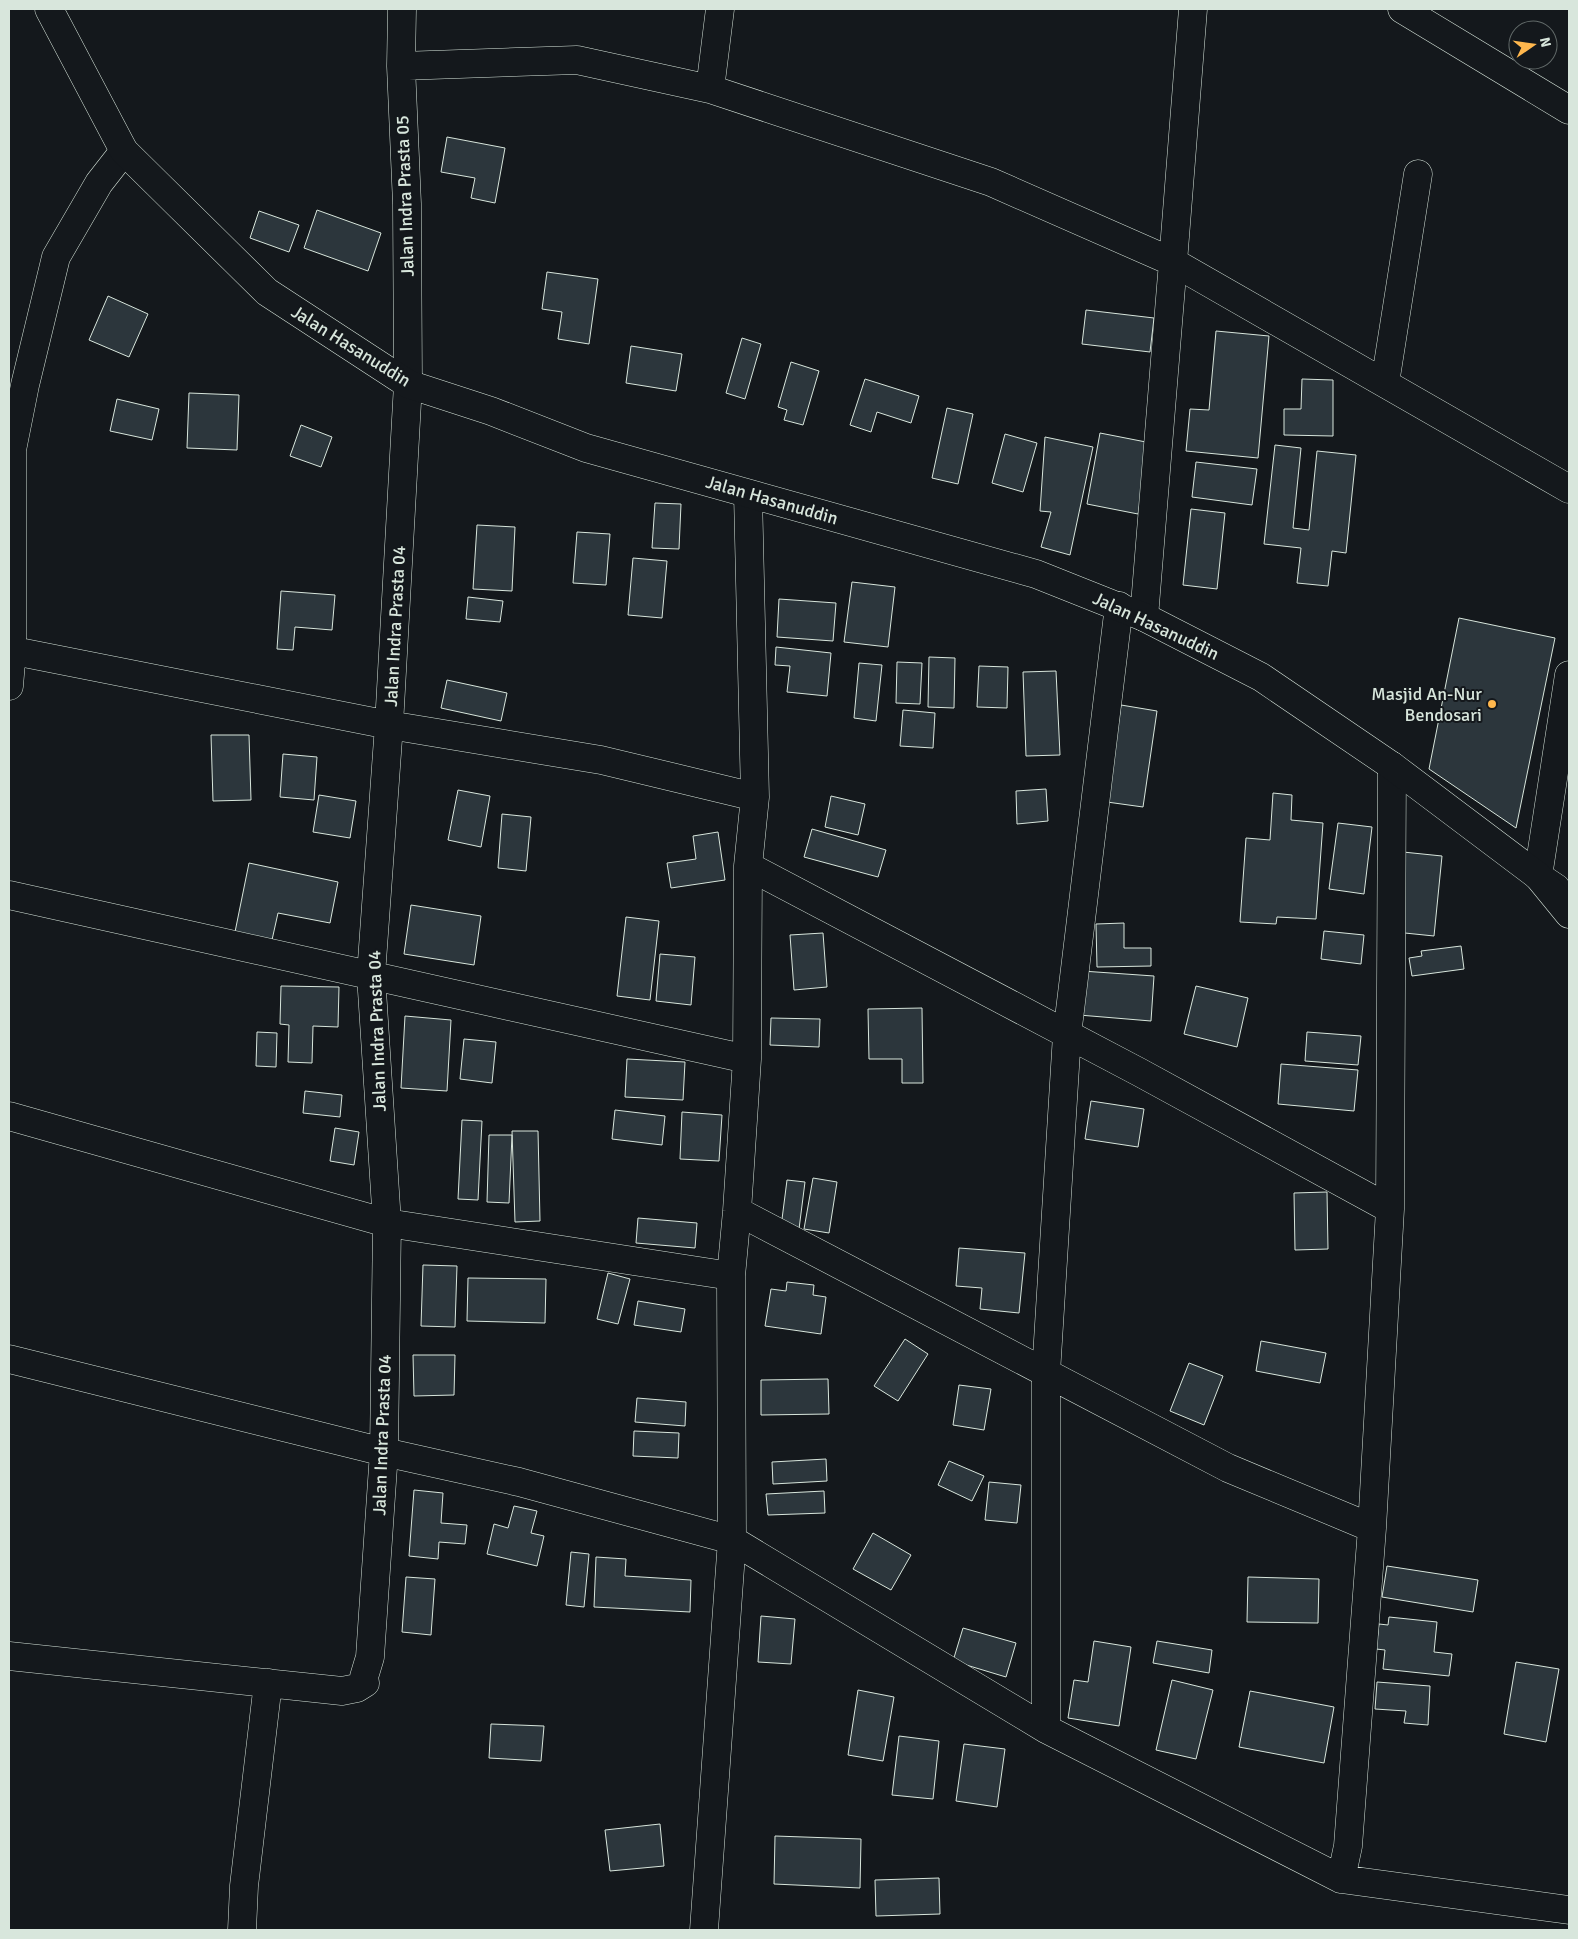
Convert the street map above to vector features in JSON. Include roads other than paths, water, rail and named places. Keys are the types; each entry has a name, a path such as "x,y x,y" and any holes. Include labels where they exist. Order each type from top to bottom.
{"street":[{"name":"Jalan Hasanuddin","path":"48,9 124,151 266,292 408,384 491,411 586,448 1036,574 1144,617 1261,677 1392,766 1538,876 1569,914"},
{"name":"Jalan Indra Prasta 05","path":"402,9 401,66 407,204 408,384"},
{"path":"710,89 720,9"},
{"path":"1144,617 1193,9"},
{"path":"1402,9 1569,110"},
{"path":"401,66 577,60 710,89 991,182 1173,262 1569,489"},
{"path":"9,686 10,450 56,257 99,183 124,151"},
{"path":"1385,383 1418,174"},
{"name":"Jalan Indra Prasta 04","path":"268,1683 342,1691 357,1688 365,1683 364,1677 370,1657 384,1452 387,1223 371,975 389,725 408,384"},
{"path":"704,1930 732,1540 731,1276 737,1211 746,1059 748,866 754,797 748,494"},
{"path":"1046,1729 1046,1373 1067,1035 1119,606"},
{"path":"10,650 389,725 601,760 754,797"},
{"path":"1569,675 1538,876 1569,898"},
{"path":"1341,1878 1348,1846 1372,1528 1390,1209 1392,766"},
{"path":"748,866 1390,1209"},
{"path":"9,895 371,975 457,997 746,1059"},
{"path":"9,1116 387,1223 731,1276"},
{"path":"737,1211 1228,1468 1372,1528"},
{"path":"9,1359 384,1452 519,1482 732,1540 1046,1729 1341,1878 1569,1910"},
{"path":"9,1656 268,1683 244,1886 242,1930"}],"place":[{"name":"Masjid An-Nur Bendosari","path":"1492,704"}]}
